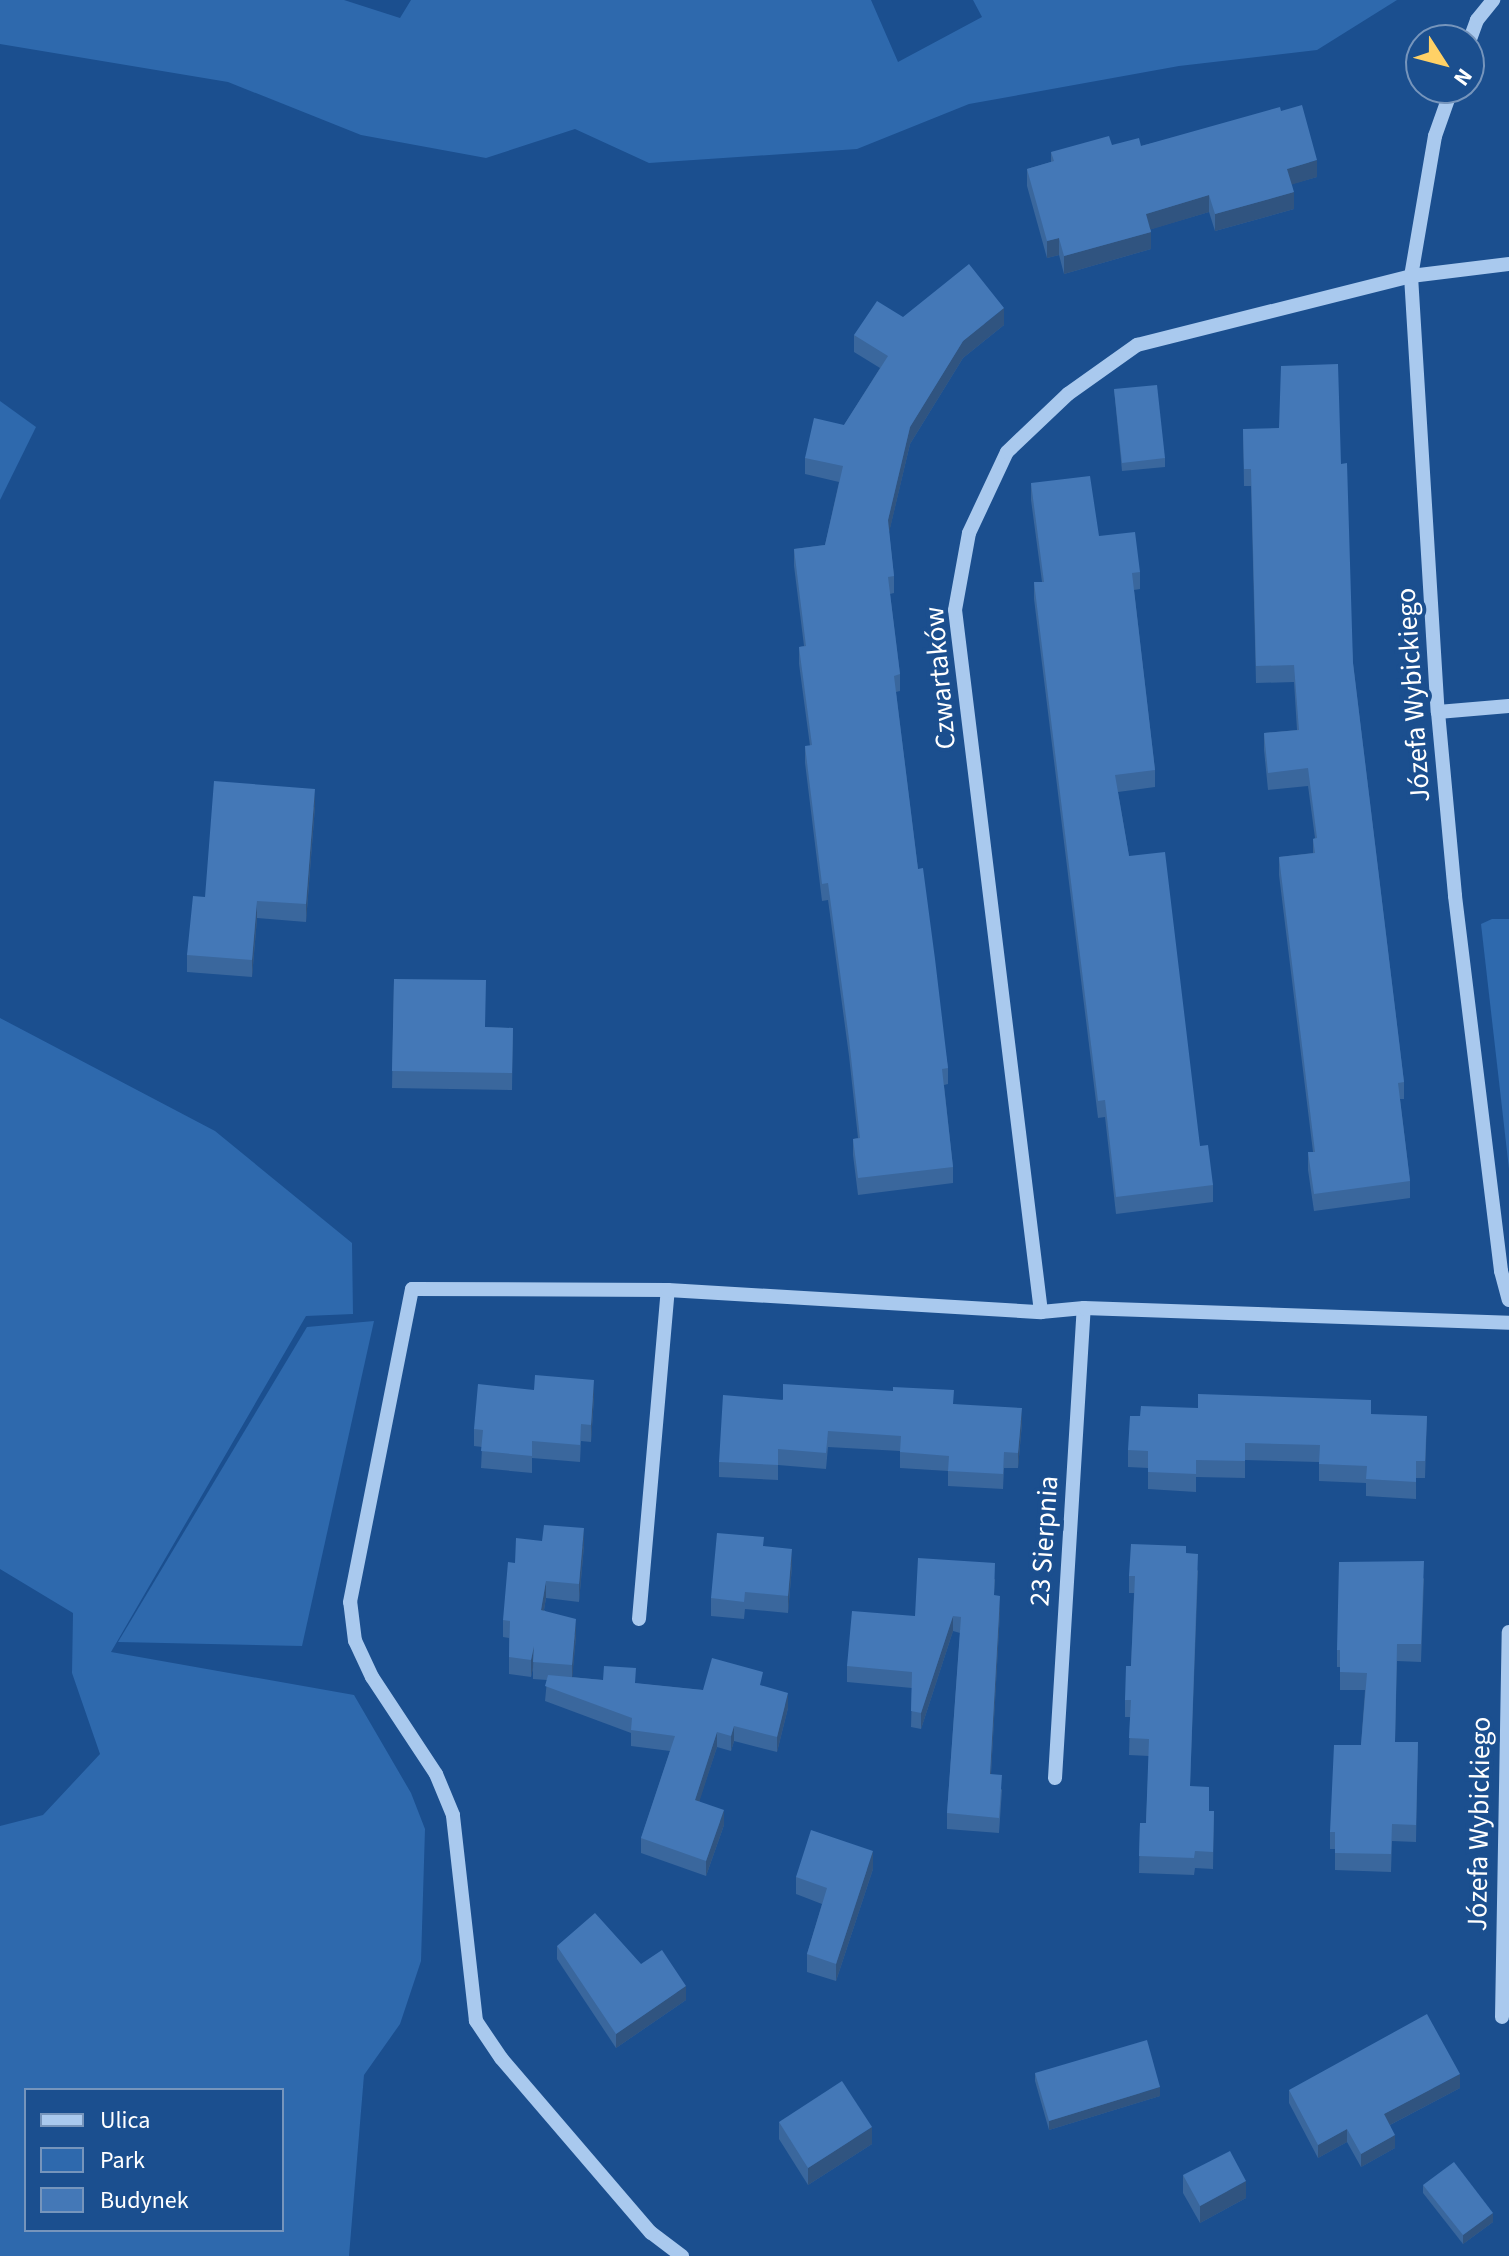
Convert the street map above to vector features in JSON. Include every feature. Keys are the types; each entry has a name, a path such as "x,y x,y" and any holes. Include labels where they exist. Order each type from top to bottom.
{"street":[{"path":"1476,24 1493,0"},
{"name":"Józefa Wybickiego","path":"1446,104 1435,136 1411,276 1438,712 1455,896 1501,1271 1509,1300"},
{"name":"Czwartaków","path":"1041,1312 955,610 969,533 1007,452 1068,394 1137,345 1411,276 1509,264"},
{"path":"1438,712 1509,706"},
{"path":"682,2256 651,2233 501,2058 476,2021 453,1815 436,1774 372,1677 355,1641 350,1602 412,1289 668,1290 1041,1312 1084,1308 1509,1323"},
{"path":"639,1619 668,1290"},
{"name":"23 Sierpnia","path":"1055,1778 1084,1308"},
{"name":"Józefa Wybickiego","path":"1502,2017 1509,1632"}],"green space":[{"path":"0,0 344,0 400,18 411,0 871,0 898,62 982,17 973,0 1397,0 1317,50 1179,66 969,104 857,149 649,163 575,129 486,158 361,135 228,82 0,44"},
{"path":"0,401 36,427 0,500"},
{"path":"1492,919 1509,919 1509,1169 1481,924"},
{"path":"0,1018 215,1131 352,1243 353,1314 306,1316 111,1652 354,1695 411,1793 425,1829 421,1961 400,2024 364,2075 349,2256 0,2256 0,1826 43,1815 100,1754 72,1673 73,1613 0,1569"},
{"path":"374,1321 302,1646 118,1642 307,1327"}],"building":[{"path":"1302,105 1317,160 1287,169 1294,192 1215,214 1209,195 1146,214 1151,232 1064,256 1059,238 1047,241 1027,169 1054,161 1051,152 1109,136 1112,145 1139,138 1141,146 1280,107 1281,111"},
{"path":"969,264 1004,308 963,341 910,427 888,520 894,576 888,577 900,674 894,676 918,869 923,868 935,959 948,1068 942,1069 953,1167 858,1178 853,1139 860,1138 849,1039 828,883 822,884 805,746 812,745 799,647 806,646 794,549 825,545 843,466 805,458 814,418 844,425 888,356 854,335 877,301 903,317"},
{"path":"1338,364 1341,464 1347,463 1353,663 1404,1082 1398,1083 1410,1181 1314,1194 1308,1152 1315,1152 1279,857 1315,853 1313,839 1317,838 1308,768 1268,773 1264,733 1299,730 1294,665 1256,666 1251,469 1244,469 1243,429 1279,428 1281,366"},
{"path":"1157,385 1165,458 1122,463 1114,389"},
{"path":"1090,476 1099,536 1135,532 1140,572 1132,573 1155,770 1115,775 1129,856 1165,852 1200,1146 1208,1145 1213,1185 1116,1197 1105,1100 1098,1101 1034,582 1044,582 1031,483"},
{"path":"214,781 315,789 306,904 257,901 252,960 187,955 193,896 205,897"},
{"path":"394,979 486,980 485,1027 513,1028 512,1073 392,1071"},
{"path":"535,1375 594,1380 591,1425 581,1424 580,1445 532,1441 532,1456 481,1451 483,1430 474,1429 478,1384 534,1390"},
{"path":"783,1384 893,1391 893,1387 954,1390 953,1404 1022,1408 1018,1453 1004,1452 1003,1474 948,1471 949,1456 900,1452 901,1436 828,1431 826,1453 778,1449 778,1465 719,1462 723,1395 783,1400"},
{"path":"1198,1394 1371,1400 1371,1414 1427,1416 1425,1461 1416,1461 1416,1482 1366,1479 1367,1466 1319,1464 1320,1445 1245,1443 1245,1461 1196,1460 1196,1474 1148,1472 1148,1451 1128,1450 1130,1416 1140,1416 1141,1406 1198,1408"},
{"path":"544,1525 584,1528 579,1584 546,1581 541,1610 576,1619 572,1665 533,1662 534,1646 531,1660 509,1657 510,1621 503,1620 508,1562 515,1563 516,1538 542,1541"},
{"path":"717,1533 764,1537 763,1546 792,1549 788,1596 745,1592 744,1602 711,1598"},
{"path":"1131,1544 1186,1546 1186,1553 1198,1554 1190,1786 1209,1787 1209,1811 1214,1811 1213,1852 1195,1851 1194,1858 1139,1856 1140,1823 1146,1823 1149,1739 1129,1738 1131,1700 1125,1700 1126,1666 1131,1666 1135,1576 1129,1576"},
{"path":"918,1558 995,1563 994,1595 1000,1596 990,1774 1002,1775 999,1818 947,1813 961,1617 953,1616 921,1713 911,1711 912,1672 847,1666 852,1611 915,1616"},
{"path":"1424,1561 1421,1644 1397,1644 1395,1742 1418,1742 1416,1825 1392,1824 1391,1854 1335,1853 1335,1832 1330,1832 1334,1745 1361,1745 1367,1673 1340,1672 1340,1650 1337,1650 1339,1562"},
{"path":"712,1658 763,1672 760,1685 788,1693 777,1737 734,1726 731,1736 717,1732 695,1800 724,1810 706,1861 641,1838 675,1736 631,1730 632,1718 545,1686 548,1675 603,1680 604,1666 636,1668 635,1683 703,1690"},
{"path":"811,1830 873,1851 836,1964 807,1954 827,1888 796,1877"},
{"path":"595,1913 641,1964 662,1950 686,1986 616,2034 557,1946"},
{"path":"1427,2014 1460,2074 1384,2114 1395,2135 1361,2154 1347,2129 1318,2145 1289,2090"},
{"path":"1147,2040 1160,2087 1049,2121 1035,2073"},
{"path":"842,2081 872,2127 808,2168 779,2122"},
{"path":"1230,2151 1246,2181 1200,2206 1183,2175"},
{"path":"1454,2162 1493,2213 1463,2235 1423,2185"}]}
